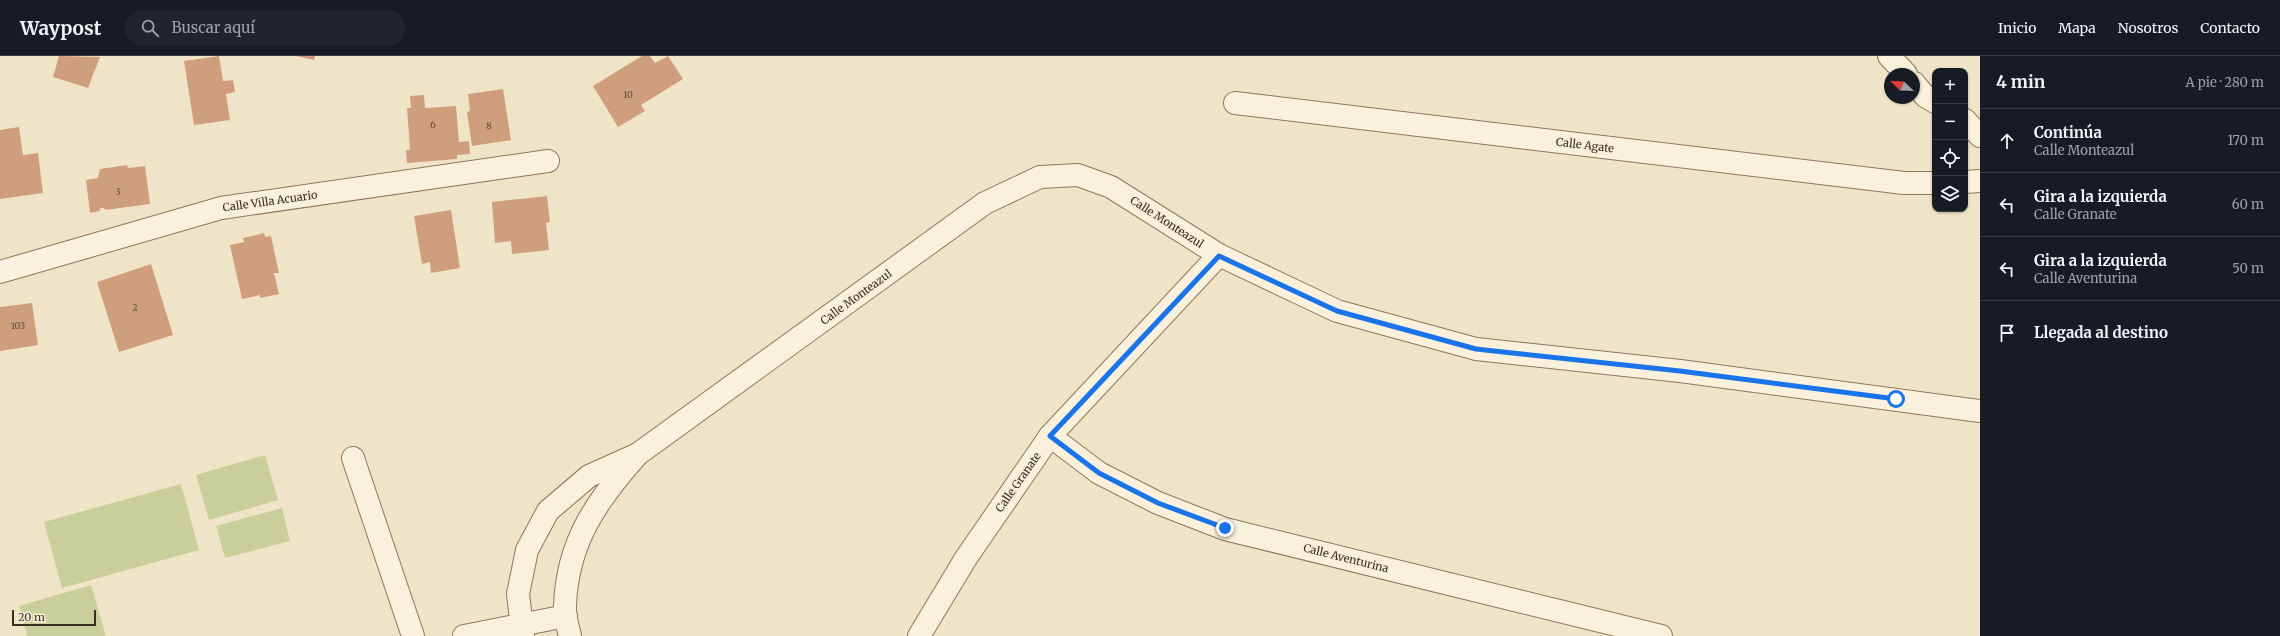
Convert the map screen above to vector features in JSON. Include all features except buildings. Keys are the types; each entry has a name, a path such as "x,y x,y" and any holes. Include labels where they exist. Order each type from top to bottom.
{"street":[{"path":"1889,56 1900,68"},
{"path":"1920,90 1925,96 1932,100"},
{"name":"Calle Agate","path":"1235,103 1904,184 1932,183"},
{"path":"1968,123 1980,136"},
{"name":"Calle Villa Acuario","path":"0,272 221,208 548,161"},
{"name":"Calle Monteazul","path":"522,630 518,594 528,550 548,511 589,476 638,454 986,203 1040,177 1078,175 1111,187 1219,256 1337,311 1476,349 1680,371 1980,411"},
{"path":"1968,182 1980,181"},
{"name":"Calle Granate","path":"920,635 966,558 1050,436 1219,256"},
{"name":"Calle Aventurina","path":"1050,436 1099,473 1158,503 1225,528 1661,636"},
{"name":"Calle Monteazul","path":"568,626 564,607 571,558 591,514 615,480 638,454"},
{"path":"353,458 413,636"},
{"path":"464,636 568,626"}],"green space":[{"path":"265,455 278,500 209,520 196,475"},
{"path":"181,484 199,550 62,588 44,522"},
{"path":"282,508 290,541 225,558 216,526"},
{"path":"91,585 106,636 27,636 19,606"}],"route":[{"path":"1225,528 1158,503 1099,473 1050,436 1219,256 1337,311 1476,349 1680,371 1896,399"}]}
